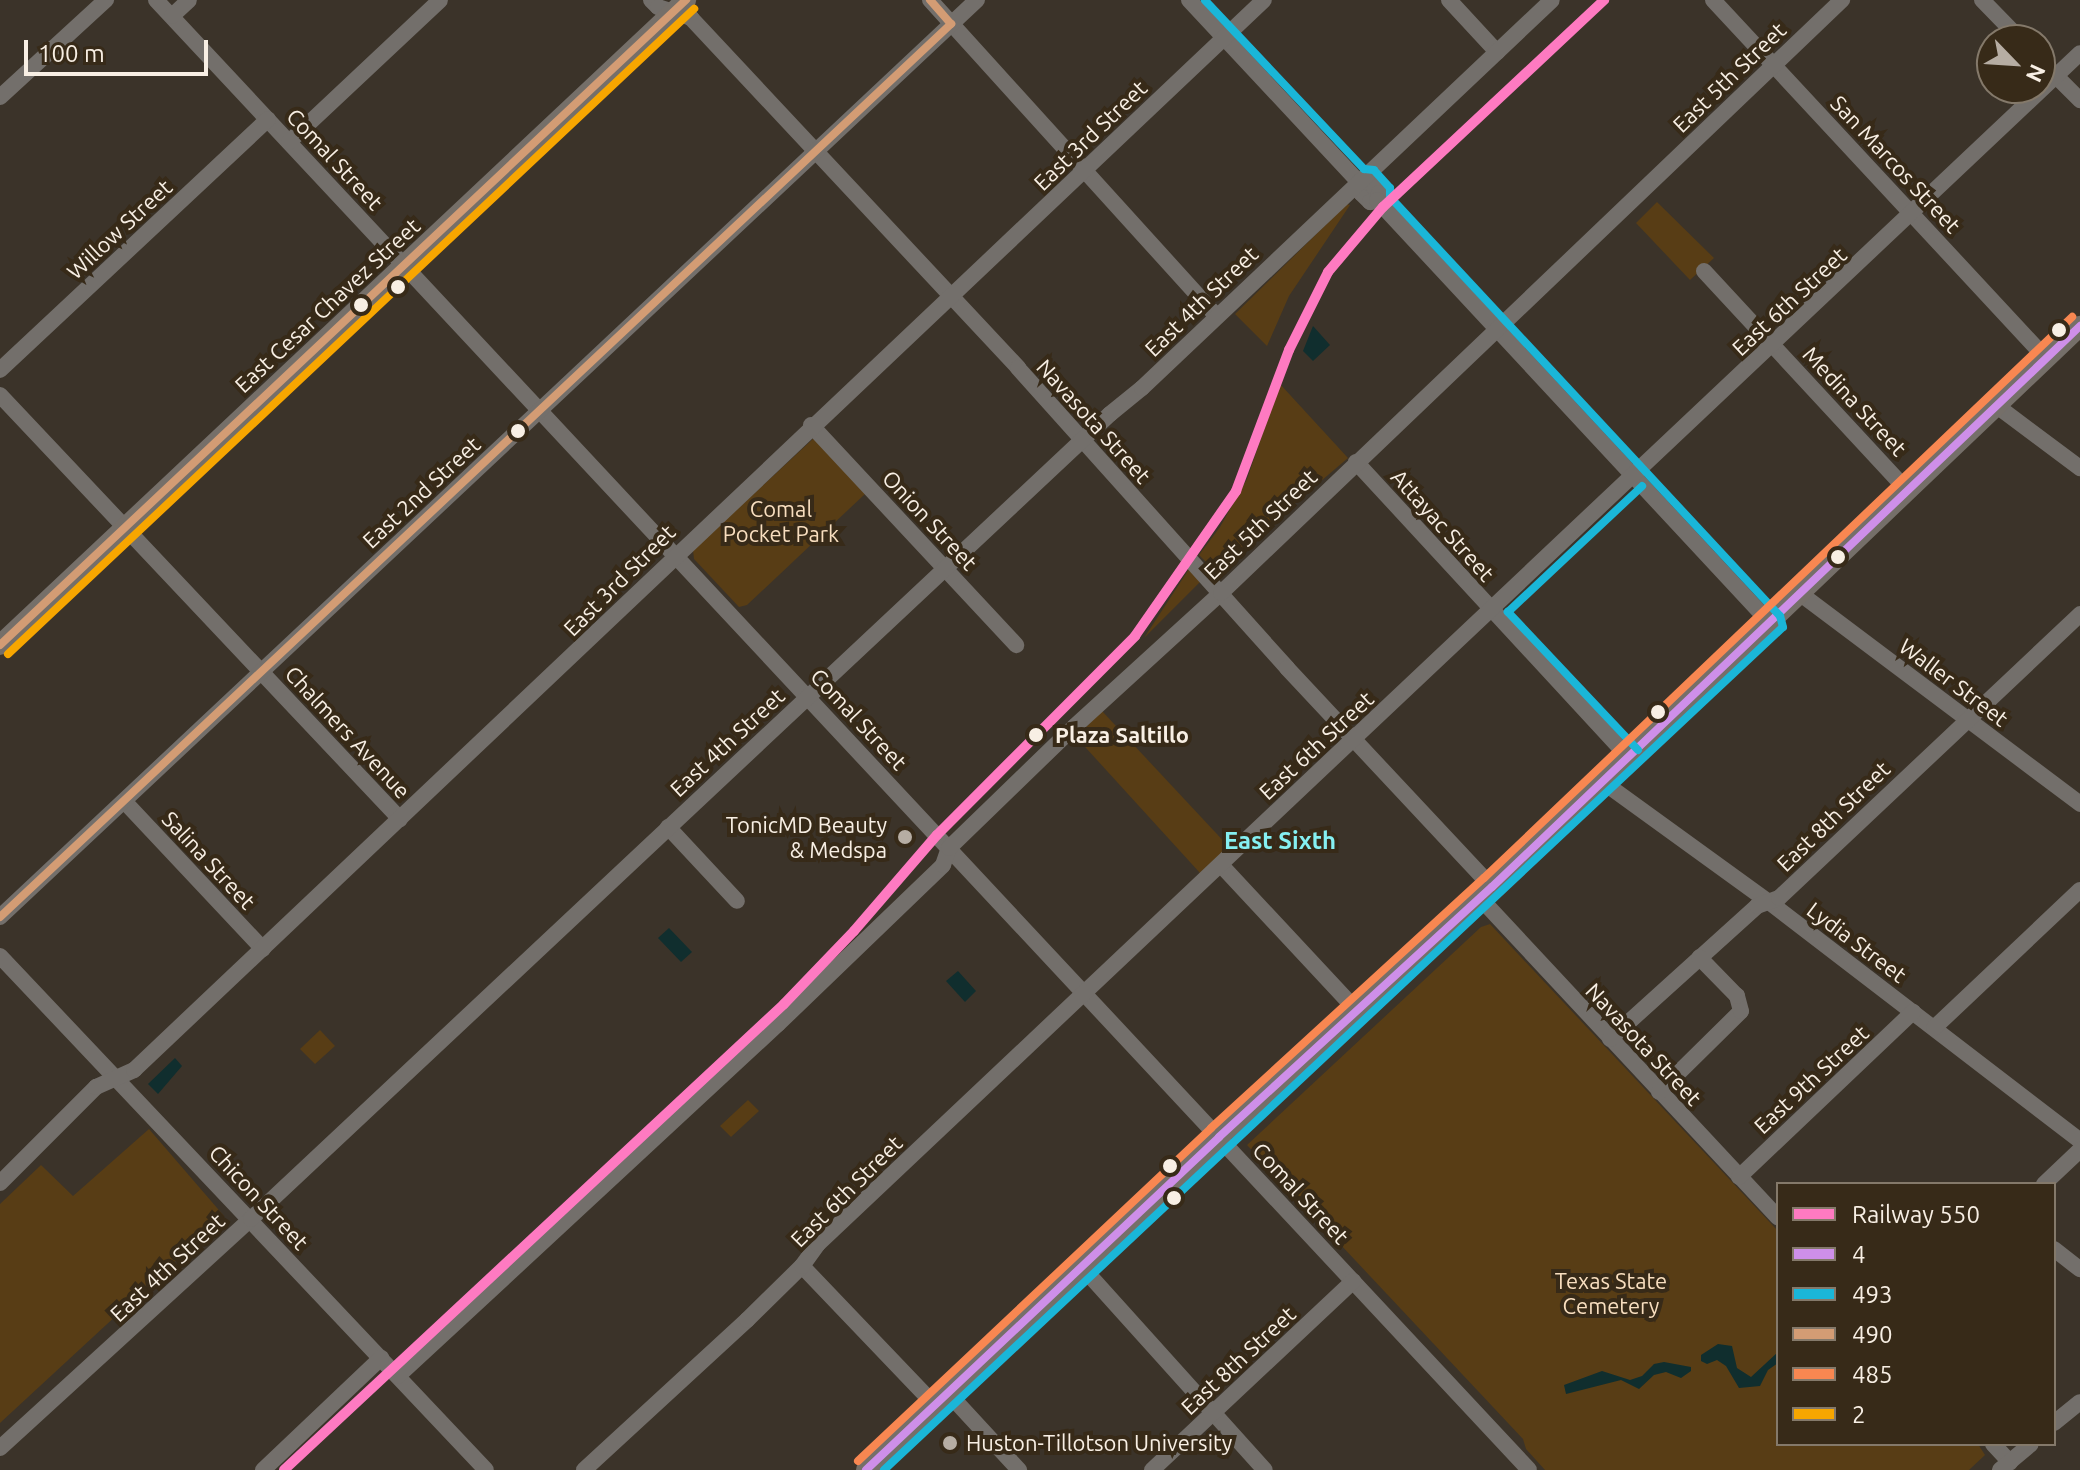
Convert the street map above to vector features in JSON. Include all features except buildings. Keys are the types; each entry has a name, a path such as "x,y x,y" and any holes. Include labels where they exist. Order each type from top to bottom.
{"main road":[{"name":"East Cesar Chavez Street","path":"0,645 680,6"},
{"path":"866,1470 1219,1137 1486,893 1802,595 2080,326"}],"street":[{"path":"0,97 106,0"},
{"name":"Comal Street","path":"156,0 1529,1470"},
{"path":"172,16 189,0"},
{"path":"289,142 440,0"},
{"name":"Navasota Street","path":"651,0 658,7 680,6 951,297 1354,740 1610,1039 1776,1216"},
{"path":"930,0 1217,316"},
{"name":"East 2nd Street","path":"0,917 977,0"},
{"path":"1189,0 1359,182 1371,185 1379,193 1377,200 1771,624"},
{"name":"East 3rd Street","path":"0,1183 96,1087 134,1070 811,425 951,297 1264,0"},
{"path":"1449,0 1497,52"},
{"name":"East 4th Street","path":"0,1448 251,1219 946,570 1081,440 1142,388 1552,0"},
{"name":"San Marcos Street","path":"1713,0 2047,359"},
{"name":"East 5th Street","path":"398,1376 778,1024 943,865 949,848 1842,0"},
{"path":"1982,0 2005,24"},
{"name":"East 6th Street","path":"2056,77 2080,53"},
{"path":"2056,77 2080,100"},
{"name":"East 6th Street","path":"584,1470 802,1266 818,1244 2028,104"},
{"name":"Willow Street","path":"0,370 268,119"},
{"name":"Medina Street","path":"1704,271 1908,491"},
{"name":"Chalmers Avenue","path":"0,395 400,819"},
{"path":"1997,406 2080,468"},
{"name":"Onion Street","path":"811,425 1016,645"},
{"name":"Attayac Street","path":"1356,462 1629,758"},
{"name":"Waller Street","path":"1802,595 2080,804"},
{"name":"East 8th Street","path":"1610,1039 1757,906 1779,898 2080,614"},
{"name":"Lydia Street","path":"1603,782 1769,902 2080,1141"},
{"name":"Salina Street","path":"124,801 263,949"},
{"path":"668,827 737,901"},
{"path":"1221,865 1358,1012"},
{"path":"1934,1028 2080,890"},
{"name":"Chicon Street","path":"0,956 486,1470"},
{"path":"1659,1092 1741,1011 1737,996 1699,957"},
{"name":"East 9th Street","path":"1739,1177 1913,1012"},
{"path":"2046,1182 2080,1150"},
{"path":"2056,1251 2080,1269"},
{"path":"802,1266 1019,1470"},
{"path":"1082,1267 1265,1470"},
{"name":"East 8th Street","path":"1152,1470 1353,1281"},
{"path":"263,1470 381,1358"},
{"path":"2056,1421 2080,1402"},
{"path":"1994,1446 2005,1466 2029,1446"}],"green space":[{"path":"1657,202 1714,258 1690,280 1636,223"},
{"path":"1347,204 1350,205 1289,296 1267,346 1235,314"},
{"path":"1280,384 1348,458 1233,556 1228,570 1218,574 1199,555 1220,527 1247,479"},
{"name":"Comal Pocket Park","path":"814,438 865,494 747,605 739,607 694,559 693,550"},
{"path":"1189,569 1201,581 1144,638"},
{"path":"1102,711 1230,848 1200,873 1076,737"},
{"name":"Texas State Cemetery","path":"1490,924 1776,1229 1776,1446 1979,1446 1985,1455 1969,1470 1545,1470 1526,1449 1523,1439 1247,1145 1481,927"},
{"path":"320,1030 335,1046 315,1064 300,1049"},
{"path":"748,1100 759,1111 731,1137 720,1126"},
{"path":"149,1129 224,1216 0,1423 0,1204 41,1165 73,1196"}],"water":[{"path":"1313,326 1330,345 1313,361 1303,351"},
{"path":"669,928 692,952 681,962 658,938"},
{"path":"958,971 976,991 965,1002 946,981"},
{"path":"175,1058 182,1066 158,1094 148,1084"},
{"path":"1718,1344 1732,1346 1737,1368 1751,1377 1776,1354 1776,1364 1768,1370 1760,1386 1739,1388 1726,1366 1717,1360 1707,1364 1701,1361 1701,1355"},
{"path":"1664,1362 1691,1367 1691,1371 1681,1378 1666,1372 1654,1375 1639,1389 1621,1380 1566,1394 1564,1385 1602,1371 1630,1380 1642,1376 1654,1364"}],"rail line":[{"name":"550","path":"284,1470 784,1004 854,931 937,835 1135,636 1236,491 1289,350 1328,272 1383,207 1604,0"}],"transit line":[{"name":"490","path":"0,645 686,0"},
{"name":"490","path":"0,917 951,24 930,0"},
{"name":"493","path":"884,1470 1783,627 1780,616 1390,197 1390,188 1374,170 1364,169 1205,0"},
{"name":"2","path":"8,654 694,9"},
{"name":"485","path":"858,1461 1211,1128 1484,878 2072,317"},
{"name":"4","path":"866,1470 1219,1137 1492,887 2080,326"},
{"name":"493","path":"1638,750 1508,612 1642,486"}],"place":[{"name":"Plaza Saltillo","path":"1036,735"},
{"name":"TonicMD Beauty & Medspa","path":"905,837"},
{"name":"Huston-Tillotson University","path":"950,1443"}],"district":[{"name":"East Sixth","path":"1280,841"}]}
